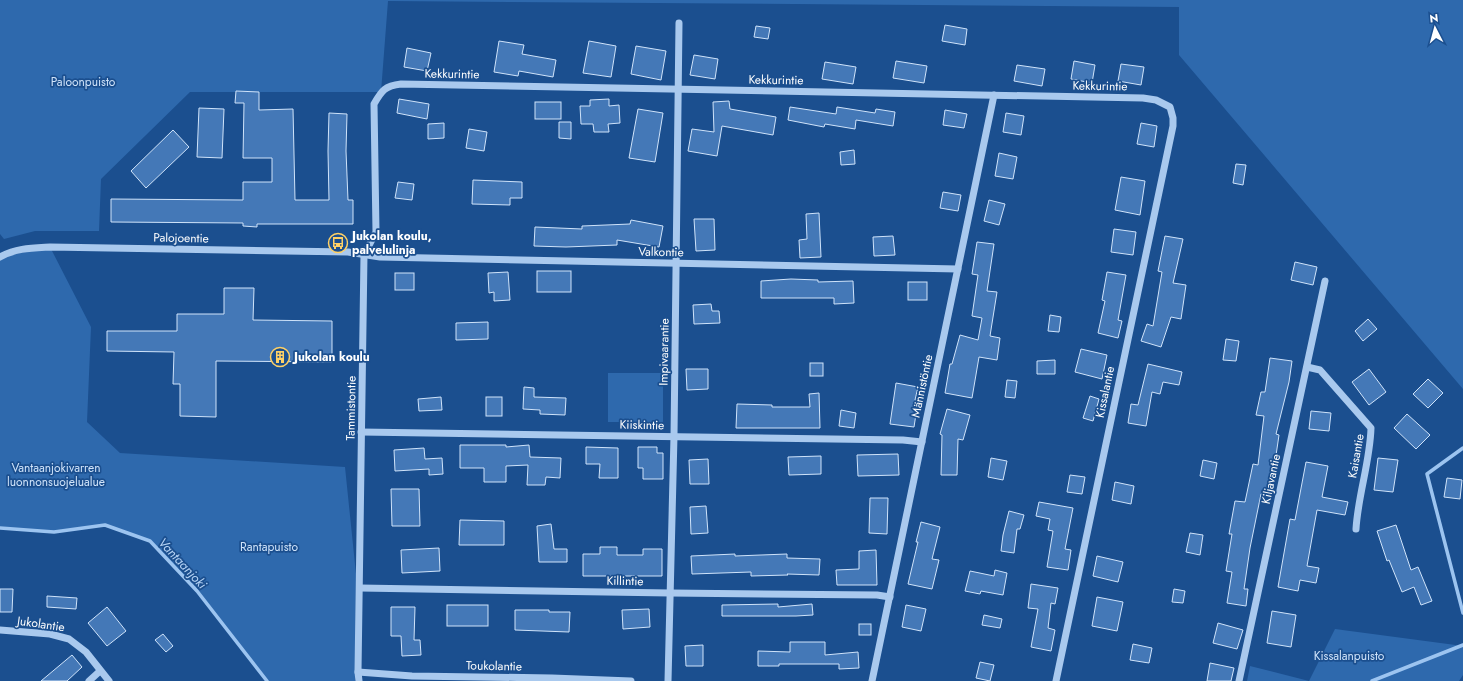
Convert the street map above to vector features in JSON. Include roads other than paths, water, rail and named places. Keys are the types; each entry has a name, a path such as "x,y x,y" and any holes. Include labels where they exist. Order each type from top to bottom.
{"street":[{"name":"Impivaarantie","path":"668,681 674,436 680,23"},
{"name":"Kekkurintie","path":"381,92 390,85 401,84 1143,98 1156,100 1170,108"},
{"name":"Tammistontie","path":"359,681 364,255 376,232 374,104 381,92"},
{"name":"Männistöntie","path":"872,681 994,95"},
{"name":"Kissalantie","path":"1056,681 1173,126 1173,118 1170,108"},
{"name":"Palojoentie","path":"0,257 8,252 24,248 50,247 348,252 364,255"},
{"name":"Valkontie","path":"364,255 387,257 958,269"},
{"name":"Kiljavantie","path":"1238,681 1326,281"},
{"name":"Kaisantie","path":"1307,367 1320,370 1372,428 1371,442 1357,509 1356,529"},
{"name":"Kiiskintie","path":"361,432 903,440 922,442"},
{"name":"Killintie","path":"360,588 877,595 890,597"},
{"name":"Jukolantie","path":"0,630 50,634 69,639 86,652 109,681"},
{"path":"89,681 100,671"},
{"name":"Toukolantie","path":"358,672 412,676 631,681"}],"waterway":[{"path":"1463,448 1427,474 1463,613"},
{"name":"Vantaanjoki","path":"0,528 54,532 105,525 150,541 197,591 267,681"},
{"path":"1372,681 1463,645"}],"place":[{"name":"Jukolan koulu, palvelulinja","path":"338,243"},
{"name":"Jukolan koulu","path":"280,357"}],"park label":[{"name":"Paloonpuisto","path":"83,82"},
{"name":"Vantaanjokivarren luonnonsuojelualue","path":"56,475"},
{"name":"Rantapuisto","path":"269,547"},
{"name":"Kissalanpuisto","path":"1349,656"}]}
